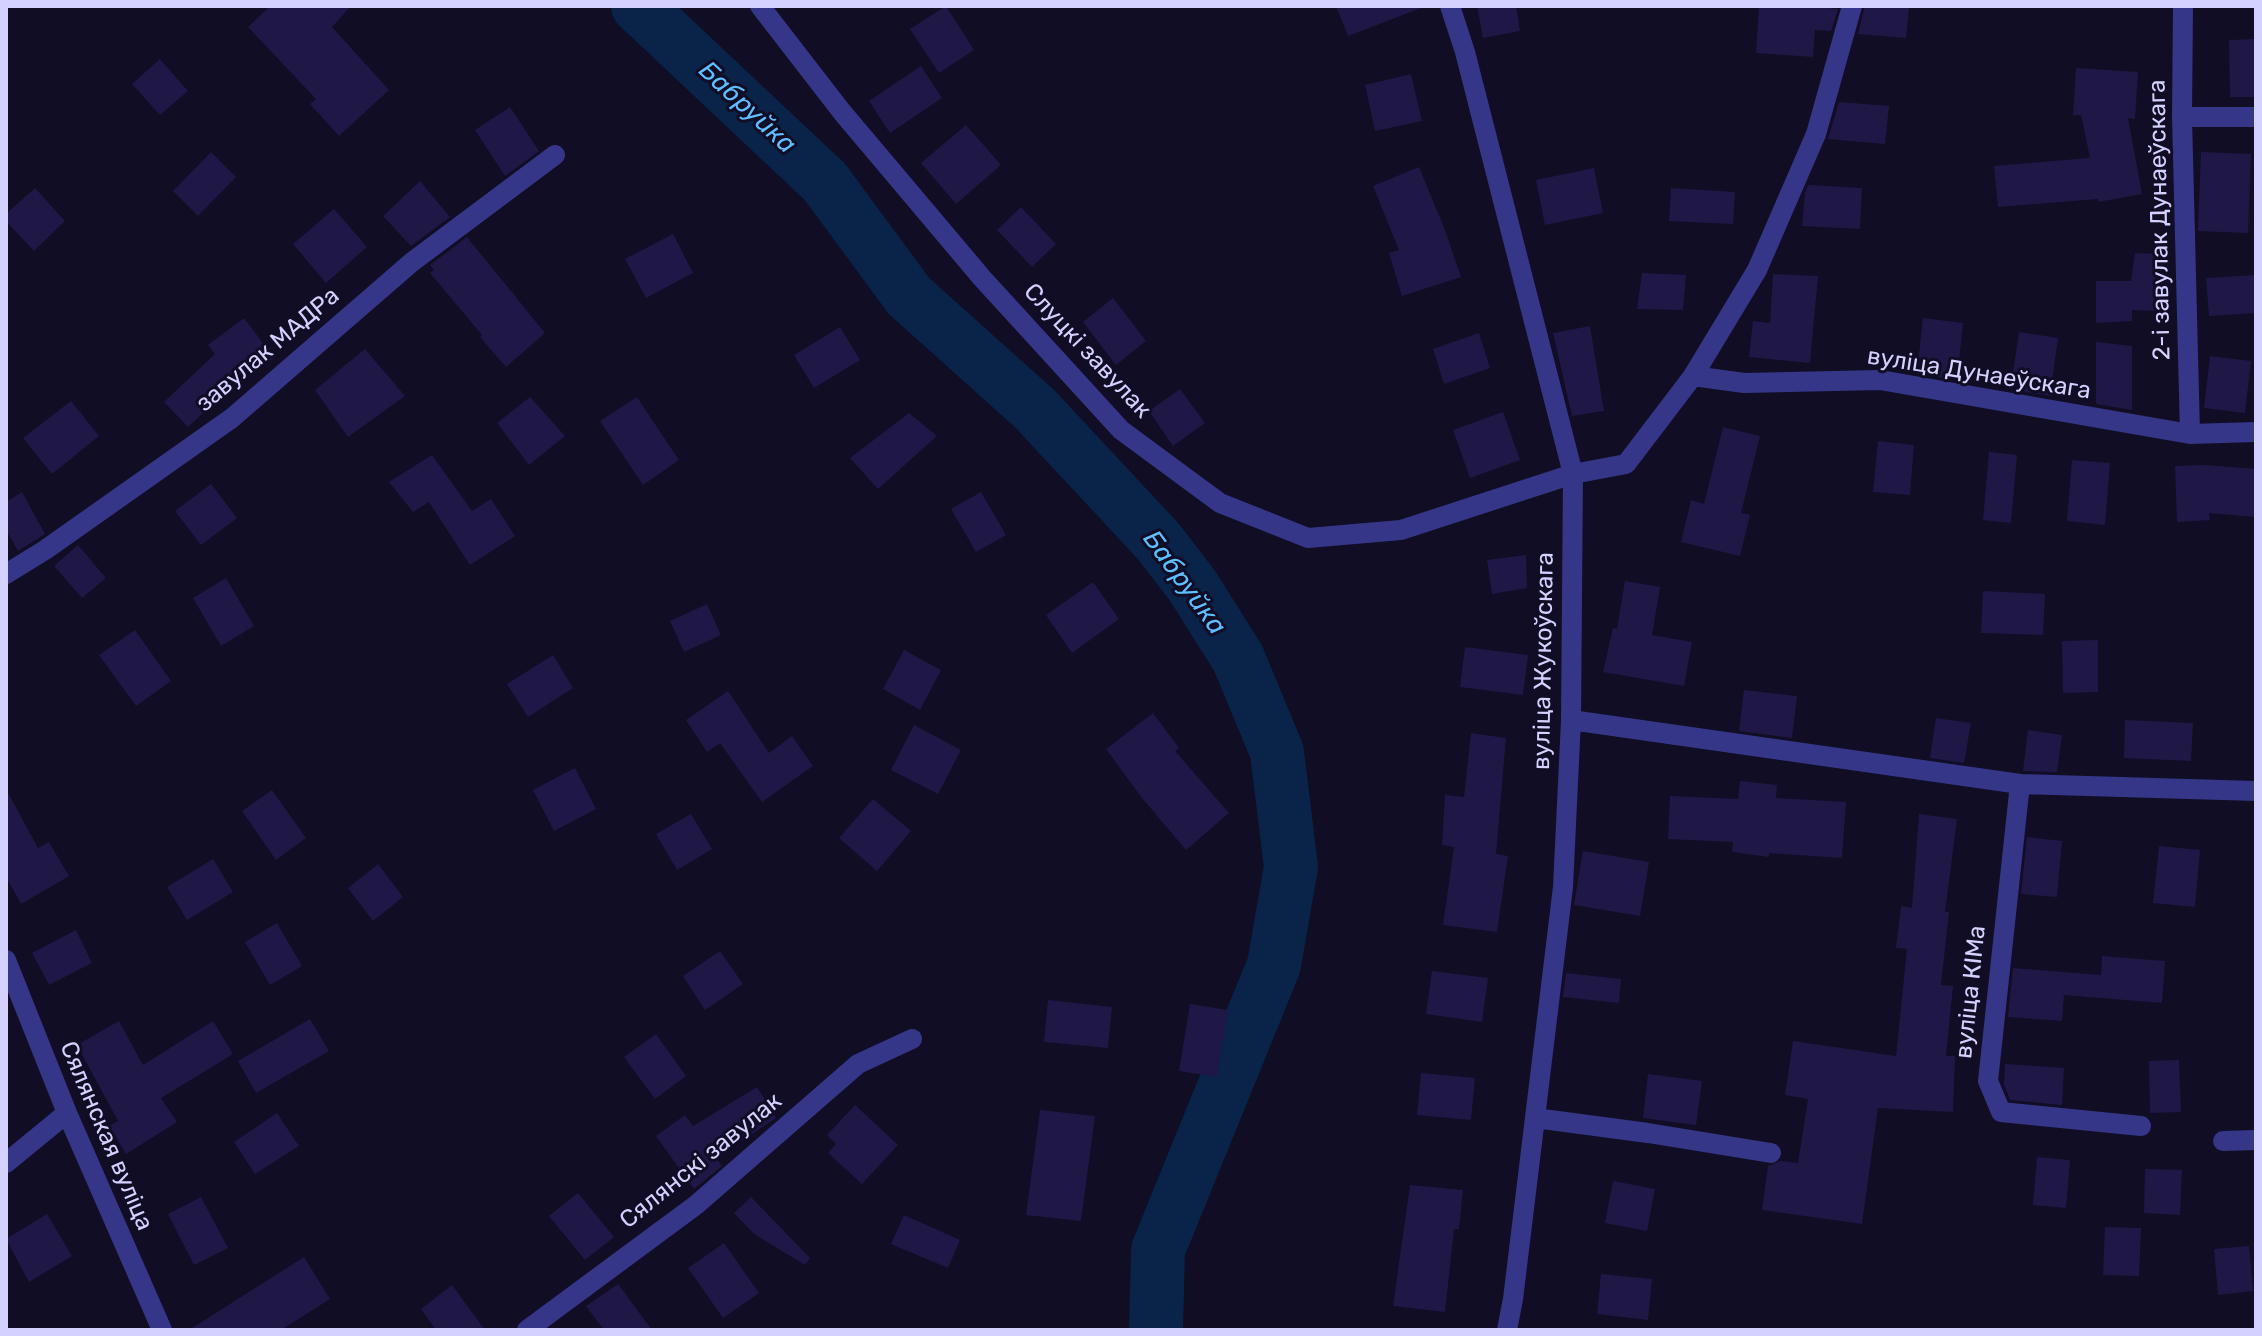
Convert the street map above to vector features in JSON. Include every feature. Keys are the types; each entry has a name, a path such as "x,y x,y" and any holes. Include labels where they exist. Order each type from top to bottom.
{"street":[{"name":"Слуцкі завулак","path":"760,6 842,112 982,278 1121,430 1220,503 1308,538 1401,530 1573,474 1626,464 1693,376 1757,270 1816,134 1852,6"},
{"name":"вуліца Жукоўскага","path":"1450,6 1465,52 1573,474 1571,720 1563,887 1507,1330"},
{"name":"2-і завулак Дунаеўскага","path":"2183,6 2182,117 2190,434"},
{"path":"2182,117 2256,117"},
{"name":"завулак МАДРа","path":"6,574 45,550 232,418 412,262 555,155"},
{"name":"вуліца Дунаеўскага","path":"1693,376 1744,383 1880,380 2190,434 2256,432"},
{"path":"1571,720 2020,784 2256,791"},
{"name":"вуліца КІМа","path":"2020,784 1988,1081 2001,1112 2141,1126"},
{"name":"Сялянская вуліца","path":"6,960 67,1113 162,1330"},
{"name":"Сялянскі завулак","path":"527,1330 696,1205 858,1064 912,1039"},
{"path":"6,1163 67,1113"},
{"path":"1535,1118 1771,1153"},
{"path":"2223,1141 2256,1140"}],"building":[{"path":"270,6 351,6 332,27 389,90 339,136 310,104 316,99 248,27"},
{"path":"946,6 974,50 939,73 910,29"},
{"path":"1336,6 1421,6 1421,8 1348,36"},
{"path":"1477,6 1516,6 1520,31 1483,38"},
{"path":"1759,6 1838,9 1831,31 1815,30 1813,57 1756,53"},
{"path":"1865,6 1909,8 1906,38 1858,34"},
{"path":"2256,39 2256,97 2230,97 2229,40"},
{"path":"160,59 188,91 160,115 132,84"},
{"path":"921,66 942,98 890,133 869,101"},
{"path":"2076,68 2138,72 2135,119 2128,118 2142,194 2098,202 2098,199 1998,207 1994,166 2090,158 2081,115 2073,115"},
{"path":"1411,74 1422,121 1375,131 1365,85"},
{"path":"1839,102 1889,106 1885,144 1828,139"},
{"path":"510,107 539,151 505,176 475,130"},
{"path":"966,125 1001,165 956,204 921,163"},
{"path":"211,152 236,177 198,216 173,191"},
{"path":"2201,152 2251,154 2248,233 2198,231"},
{"path":"1419,167 1461,277 1402,296 1389,253 1399,250 1373,186"},
{"path":"1594,168 1603,213 1545,225 1536,180"},
{"path":"420,181 450,217 411,246 383,216"},
{"path":"1808,185 1862,188 1860,229 1802,226"},
{"path":"35,188 65,221 34,251 6,221 6,214"},
{"path":"1671,188 1735,192 1733,224 1669,221"},
{"path":"1021,207 1056,244 1032,267 997,230"},
{"path":"334,209 367,247 326,283 293,244"},
{"path":"673,234 693,273 646,298 625,259"},
{"path":"467,237 545,333 506,367 430,273 434,270 430,265"},
{"path":"2135,253 2158,254 2157,311 2132,310 2132,321 2096,323 2096,281 2131,281"},
{"path":"1642,273 1686,275 1683,310 1637,309"},
{"path":"1773,274 1818,276 1810,363 1749,357 1753,321 1770,323"},
{"path":"2256,275 2256,313 2209,316 2206,278"},
{"path":"1113,298 1146,341 1116,365 1083,322"},
{"path":"244,318 274,358 238,385 236,382 188,427 164,402 215,354 208,345"},
{"path":"1923,318 1963,323 1957,380 1917,373"},
{"path":"1590,326 1604,411 1572,416 1553,333"},
{"path":"840,327 860,360 814,388 794,355"},
{"path":"2019,332 2058,338 2050,396 2016,390 2018,374 2013,373"},
{"path":"1479,333 1490,368 1444,384 1433,349"},
{"path":"2096,342 2132,346 2132,410 2096,404"},
{"path":"365,349 405,396 348,437 315,390"},
{"path":"2210,356 2251,361 2245,413 2204,408"},
{"path":"1180,389 1205,423 1173,446 1149,411"},
{"path":"530,397 565,436 529,465 497,423"},
{"path":"637,397 679,460 643,485 600,421"},
{"path":"71,401 99,436 52,474 23,438"},
{"path":"1503,412 1520,460 1470,478 1453,430"},
{"path":"909,413 937,436 878,489 850,458"},
{"path":"1723,427 1760,436 1741,513 1750,515 1740,556 1681,542 1691,500 1704,504"},
{"path":"1878,441 1914,445 1910,495 1873,492"},
{"path":"1989,452 2017,455 2011,523 1983,520"},
{"path":"432,455 472,511 491,499 515,536 470,565 429,502 413,512 389,482"},
{"path":"2072,460 2110,463 2105,525 2067,521"},
{"path":"2175,466 2256,469 2256,517 2209,513 2210,520 2177,522"},
{"path":"211,484 237,518 201,545 175,511"},
{"path":"22,492 45,534 18,551 6,530 6,502"},
{"path":"981,492 1006,535 976,552 951,509"},
{"path":"78,545 106,578 82,598 54,566"},
{"path":"1526,555 1527,588 1492,594 1487,560"},
{"path":"226,578 254,626 221,646 193,598"},
{"path":"1625,581 1660,587 1652,635 1692,642 1684,686 1603,672 1613,628 1617,629"},
{"path":"1093,582 1119,619 1072,653 1046,615"},
{"path":"1983,591 2045,594 2043,635 1981,633"},
{"path":"707,604 721,635 684,652 670,621"},
{"path":"135,630 171,681 136,706 99,655"},
{"path":"2098,640 2098,692 2063,693 2062,641"},
{"path":"1465,647 1528,655 1523,695 1460,687"},
{"path":"904,650 941,670 920,710 883,689"},
{"path":"553,655 573,688 528,717 507,684"},
{"path":"1744,690 1797,696 1792,738 1739,731"},
{"path":"728,691 769,753 792,736 813,766 762,802 720,743 707,752 686,720"},
{"path":"1153,713 1179,748 1175,751 1229,813 1186,850 1106,749"},
{"path":"1936,718 1971,723 1964,763 1930,758"},
{"path":"2125,720 2193,723 2191,761 2124,758"},
{"path":"914,725 961,750 938,794 891,770"},
{"path":"2028,730 2062,735 2057,772 2023,771"},
{"path":"1471,733 1506,738 1496,854 1508,856 1497,932 1443,925 1454,847 1442,845 1445,795 1464,797"},
{"path":"575,768 596,809 554,831 533,790"},
{"path":"1740,781 1777,785 1776,798 1846,802 1842,858 1769,853 1769,857 1732,852 1733,842 1668,839 1670,796 1738,799"},
{"path":"6,789 38,848 49,842 69,876 21,904 6,877"},
{"path":"272,790 306,838 276,860 242,811"},
{"path":"873,799 911,831 877,871 839,838"},
{"path":"691,814 712,849 677,870 656,834"},
{"path":"1919,814 1957,819 1945,912 1949,912 1941,985 1953,986 1946,1056 1955,1056 1953,1112 1878,1108 1862,1224 1762,1210 1768,1166 1781,1161 1798,1163 1808,1099 1785,1095 1793,1041 1896,1056 1907,949 1896,948 1901,906 1912,908"},
{"path":"2027,837 2062,841 2057,897 2021,894"},
{"path":"2159,846 2200,850 2195,907 2153,903"},
{"path":"1583,851 1649,862 1640,916 1574,905"},
{"path":"213,859 233,892 187,920 167,887"},
{"path":"378,864 403,897 373,921 348,888"},
{"path":"277,923 302,966 270,985 245,942"},
{"path":"76,930 92,963 49,985 32,953"},
{"path":"720,951 743,984 705,1010 683,976"},
{"path":"2102,956 2165,961 2162,1003 2064,995 2062,1021 2008,1017 2013,968 2101,975"},
{"path":"1432,971 1488,978 1482,1022 1426,1014"},
{"path":"1566,973 1621,979 1619,1003 1563,997"},
{"path":"1048,1000 1112,1007 1108,1048 1044,1042"},
{"path":"1190,1004 1228,1010 1217,1077 1179,1071"},
{"path":"310,1019 329,1051 256,1093 238,1061"},
{"path":"119,1021 143,1065 213,1021 233,1054 161,1098 177,1122 126,1154 109,1126 118,1121 77,1045"},
{"path":"656,1034 686,1076 655,1099 624,1057"},
{"path":"2179,1060 2181,1112 2150,1113 2149,1061"},
{"path":"2005,1064 2064,1068 2062,1105 2010,1100 2004,1084"},
{"path":"1421,1073 1475,1078 1471,1120 1417,1115"},
{"path":"1648,1074 1702,1081 1696,1125 1643,1118"},
{"path":"757,1087 776,1118 716,1158 722,1166 694,1189 656,1136 685,1115 693,1126"},
{"path":"855,1105 898,1145 862,1184 828,1153 836,1144 827,1135"},
{"path":"1040,1110 1095,1116 1081,1221 1026,1215"},
{"path":"277,1113 299,1146 255,1174 234,1142"},
{"path":"2037,1157 2070,1160 2066,1208 2033,1205"},
{"path":"2145,1169 2182,1170 2180,1215 2144,1213"},
{"path":"1613,1181 1655,1189 1647,1231 1605,1223"},
{"path":"1410,1185 1463,1190 1459,1229 1454,1229 1445,1312 1393,1306"},
{"path":"578,1193 614,1237 585,1260 549,1216"},
{"path":"201,1197 228,1248 194,1265 168,1214"},
{"path":"751,1197 810,1258 805,1265 754,1234 734,1213"},
{"path":"47,1214 72,1256 29,1282 6,1239"},
{"path":"904,1215 960,1240 948,1268 891,1244"},
{"path":"2105,1227 2141,1228 2139,1276 2103,1275"},
{"path":"724,1243 759,1293 723,1318 688,1268"},
{"path":"2249,1246 2253,1291 2218,1295 2214,1249"},
{"path":"304,1257 330,1299 281,1330 189,1330"},
{"path":"1601,1274 1652,1279 1648,1320 1597,1314"},
{"path":"618,1284 652,1330 604,1330 586,1306"},
{"path":"452,1285 485,1330 436,1330 421,1309"}],"waterway":[{"name":"Бабруйка","path":"638,6 825,182 909,296 1035,409 1158,541 1192,585 1238,658 1277,752 1291,867 1274,965 1158,1250 1156,1330"}]}
